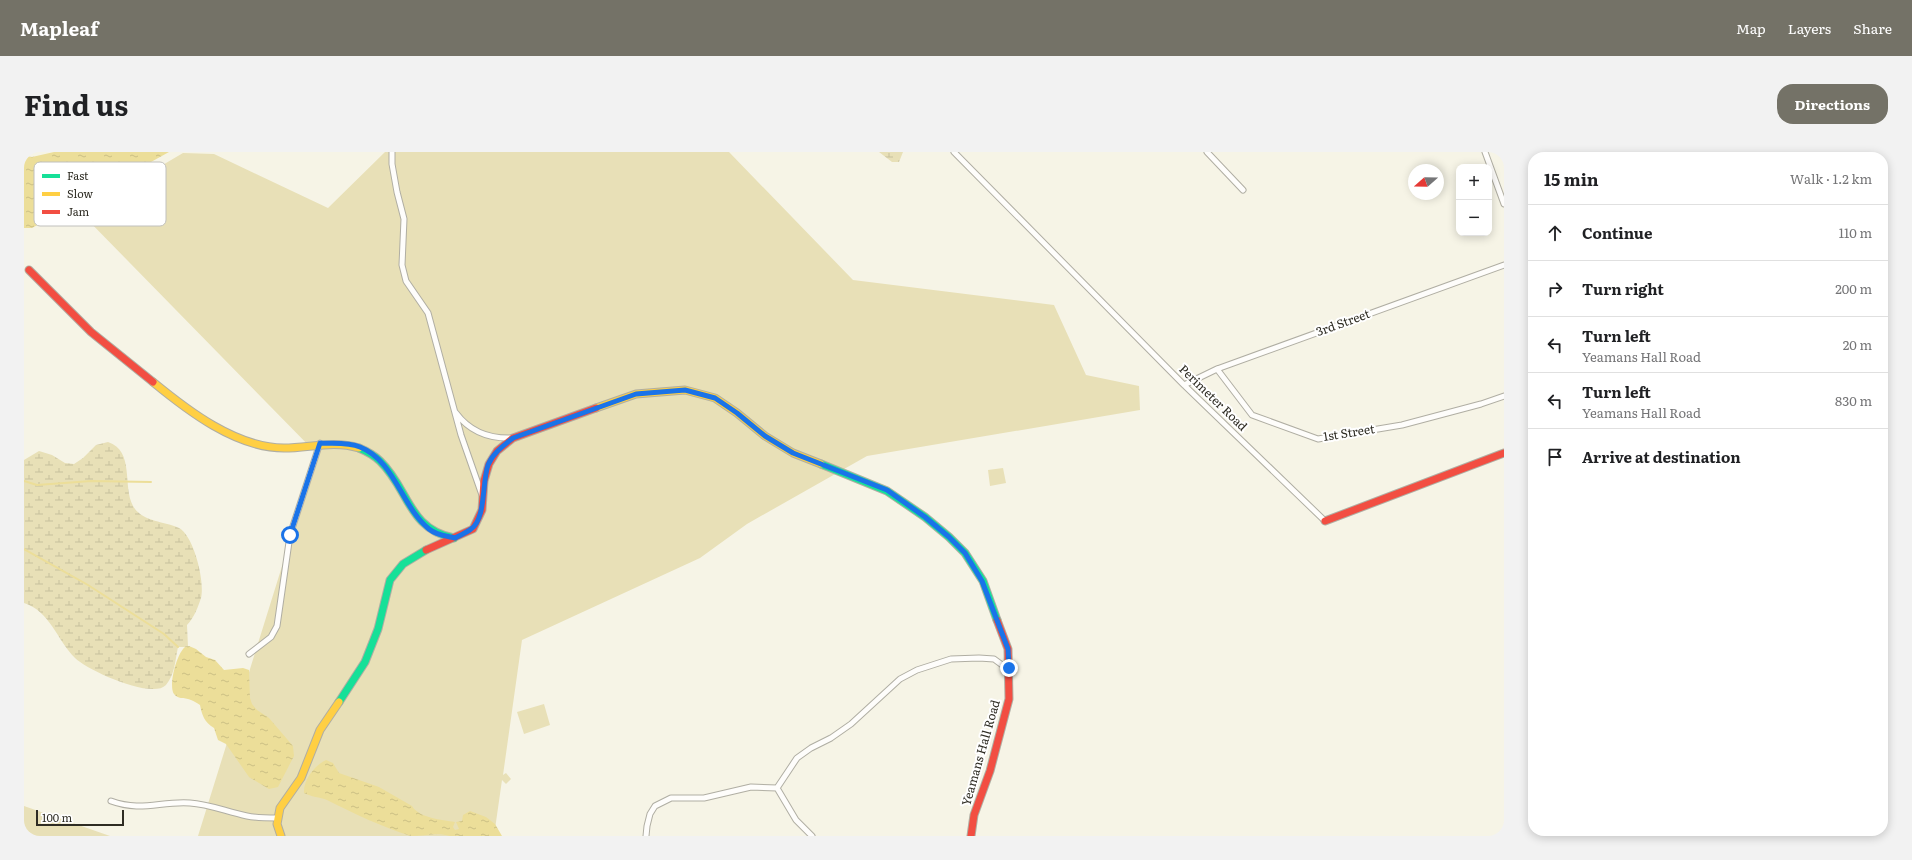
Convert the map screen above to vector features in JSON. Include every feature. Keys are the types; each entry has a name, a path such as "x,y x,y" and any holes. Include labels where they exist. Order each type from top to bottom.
{"street":[{"path":"392,152 395,185 404,219 402,266 406,281 428,313 454,410 483,498"},
{"name":"Perimeter Road","path":"954,152 1184,385 1325,521 1504,453"},
{"path":"1206,152 1243,190"},
{"path":"1484,152 1504,204"},
{"name":"3rd Street","path":"1184,385 1217,369 1504,265"},
{"path":"29,270 47,286 91,331 178,402 207,421 249,441 281,448 320,443 344,444 359,447 372,454 384,464 417,516 428,528 437,534 455,538"},
{"name":"1st Street","path":"1217,369 1252,415 1318,439 1402,425 1481,404 1504,396"},
{"name":"Yeamans Hall Road","path":"277,818 280,808 301,778 320,730 351,686 365,662 378,630 390,580 403,564 430,548 472,529 482,510 484,481 489,464 497,451 513,438 636,394 685,390 715,398 737,413 765,436 793,453 887,490 925,517 965,553 982,581 1008,649 1009,670 1007,706 990,771 974,815 971,836"},
{"path":"454,410 458,416 476,431 487,436 513,438"},
{"path":"249,654 270,637 277,626 290,535 320,443"},
{"path":"777,788 797,758 851,724 900,679 917,670 951,659 979,658 994,659 1009,670"},
{"path":"646,836 650,814 655,806 671,798 704,798 751,787 777,788"},
{"path":"777,788 796,820 812,836"},
{"path":"111,800 125,806 189,803 212,806 248,816 277,818 277,824 281,836"}],"green space":[{"path":"385,152 729,152 853,280 1054,305 1086,375 1139,386 1140,410 867,456 747,524 700,558 522,640 503,775 506,773 511,779 506,784 502,780 494,836 198,836 317,454 94,226 166,226 166,163 183,153 214,154 328,208"},
{"path":"879,152 903,152 899,162 892,162"},
{"path":"108,442 122,453 125,461 128,489 133,506 142,515 148,518 179,528 194,549 200,571 202,591 201,598 194,616 187,625 188,647 178,647 174,667 169,681 166,685 159,689 148,689 120,682 105,676 82,663 69,651 47,619 33,607 24,603 24,460 39,451 52,455 65,463 74,464 83,458 96,445"},
{"path":"1003,468 1006,483 990,486 988,470"},
{"path":"544,704 550,725 524,734 517,712"},
{"path":"24,806 110,836 24,836"}],"water":[{"path":"54,152 169,152 151,162 34,162 34,226 36,226 32,228 24,228 24,156 32,157"},
{"path":"189,646 196,649 206,657 215,660 224,670 243,668 249,670 250,698 252,704 257,710 269,718 293,746 294,756 278,787 269,789 249,777 226,744 218,740 214,728 204,718 200,705 194,701 178,697 174,694 172,684 176,662 182,650"},
{"path":"326,760 333,763 339,773 379,787 412,806 415,810 425,816 455,822 453,827 455,830 459,829 456,822 462,821 463,815 470,811 486,817 495,824 502,836 450,836 436,834 411,836 369,820 327,800 304,793 305,783 310,774 318,765"}],"waterway":[{"path":"24,157 27,156 27,152"},
{"path":"24,481 37,485 91,481 151,482"},
{"path":"24,549 88,585 164,634 178,647"}],"traffic: fast":[{"path":"359,448 375,457 390,472 411,507 427,526 439,533 454,538"},
{"path":"821,464 887,491 925,517 949,537 965,553 983,581 997,620"},
{"path":"339,702 365,662 378,629 390,580 403,564 426,550"}],"traffic: slow":[{"path":"153,382 213,426 248,442 284,448 331,444 359,448"},
{"path":"596,408 636,394 685,390 715,398 737,413 765,436 793,453 821,464"},
{"path":"281,836 277,824 280,808 301,778 320,730 339,702"}],"traffic: jam":[{"path":"29,270 91,332 153,382"},
{"path":"426,550 473,529 482,510 484,481 489,464 497,451 513,438 596,408"},
{"path":"1325,521 1504,453"},
{"path":"971,836 974,815 990,771 1009,699 1008,649 997,620"}],"route":[{"path":"290,535 320,443 344,444 359,447 372,454 384,464 417,516 428,528 437,534 455,538 472,529 482,510 484,481 489,464 497,451 513,438 539,427 584,414 636,394 685,390 715,398 737,413 765,436 793,453 837,472 887,490 925,517 949,537 965,553 982,581 1008,649 1009,668"}]}
